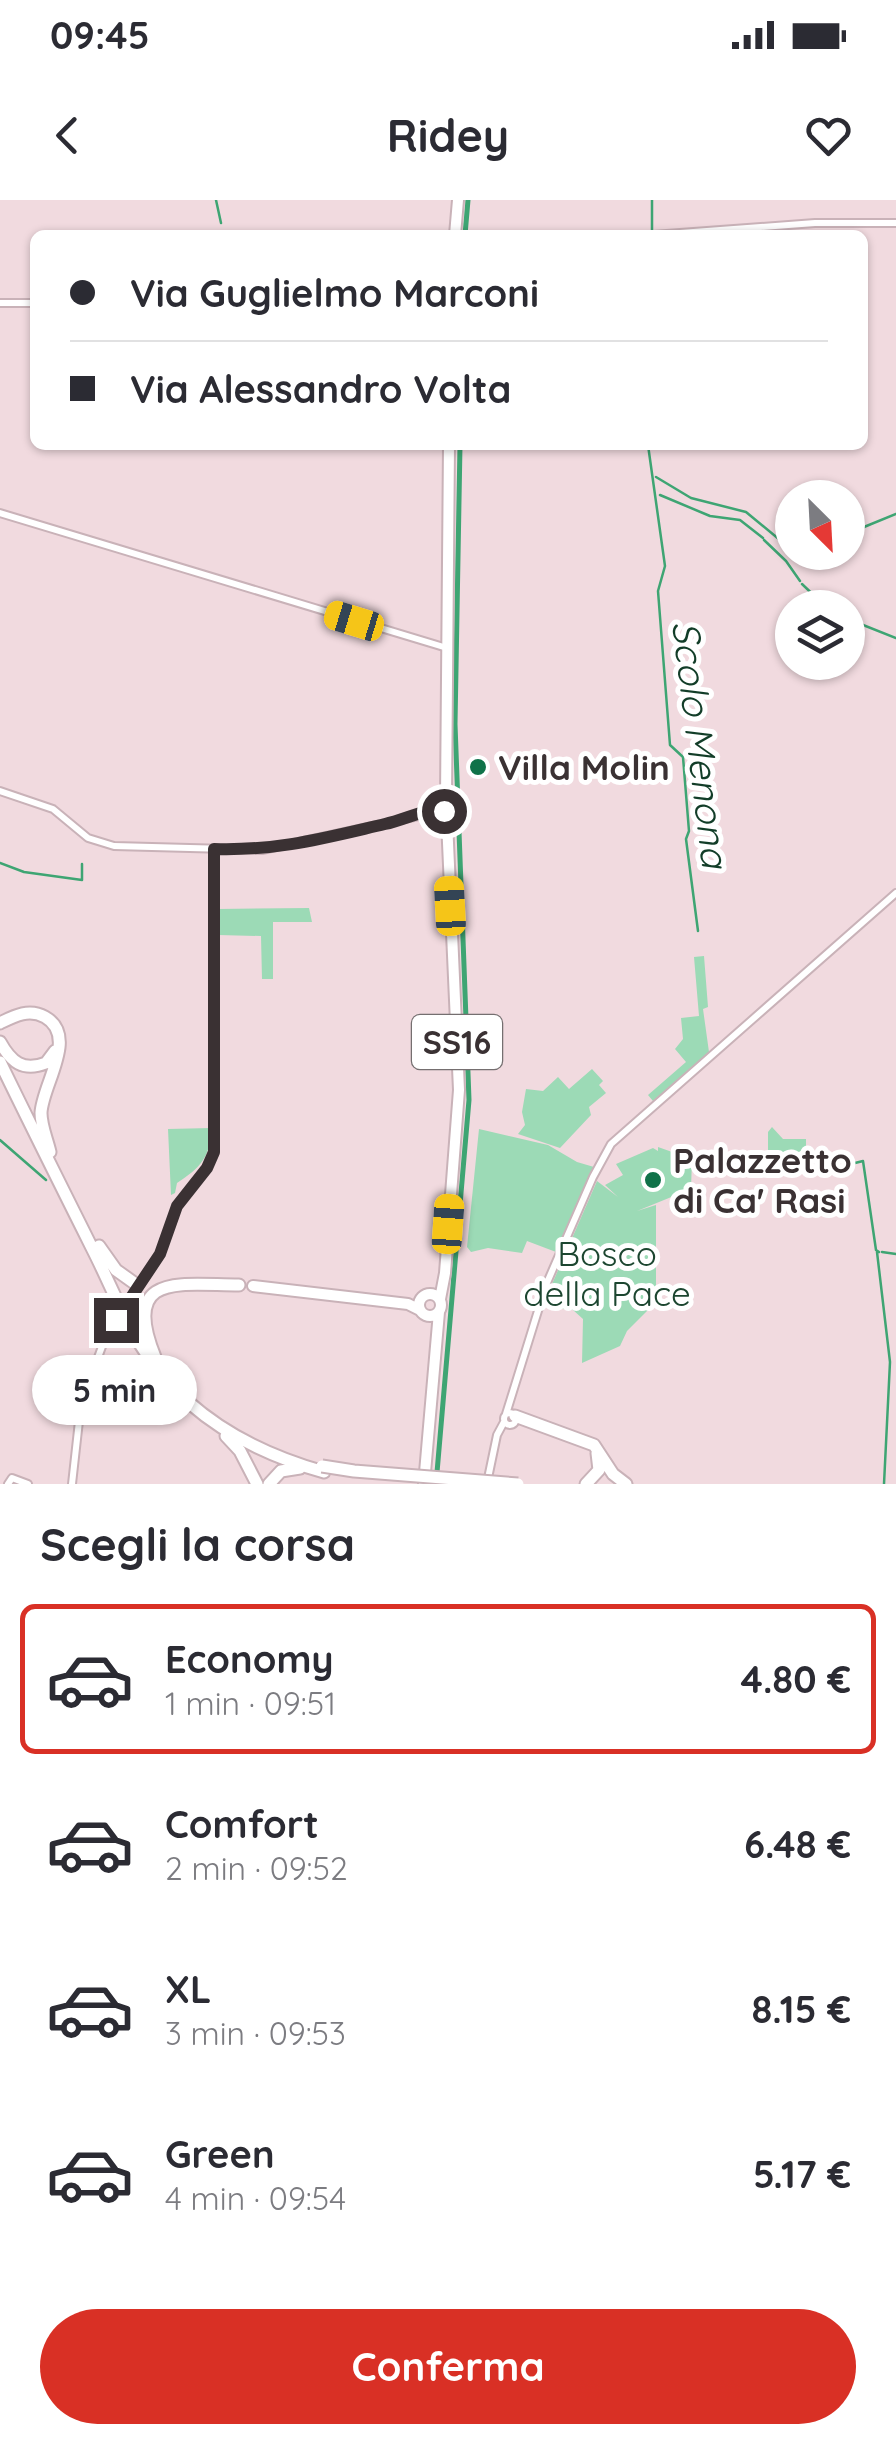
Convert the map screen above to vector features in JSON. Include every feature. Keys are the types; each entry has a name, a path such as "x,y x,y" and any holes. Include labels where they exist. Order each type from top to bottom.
{"highway":[{"path":"0,1025 25,1013 44,1016 57,1031 59,1046 41,1114 50,1152"},
{"path":"0,1042 12,1060 24,1067 39,1066 53,1055 57,1040 47,1022 32,1014 13,1018"},
{"path":"0,1054 132,1320 155,1358 188,1394 230,1428 323,1469"},
{"path":"0,1062 138,1341 185,1400 240,1451 257,1484"},
{"path":"0,1083 53,1170"},
{"path":"88,1228 116,1270 142,1286 187,1280 246,1286"},
{"path":"155,1358 144,1327 144,1314 154,1294 182,1283 246,1286"},
{"path":"185,1400 212,1422 264,1452 323,1469 453,1484"},
{"path":"510,1419 592,1449 600,1468 586,1484"},
{"path":"510,1419 594,1445 613,1474 626,1484"},
{"path":"269,1484 281,1470 290,1467 518,1484"}],"main road":[{"path":"455,230 458,200"},
{"name":"SS16","path":"424,1484 438,1337 436,1296 445,1264 459,1090 443,810 449,450"},
{"path":"246,1286 418,1307 432,1316 439,1312"},
{"path":"418,1307 436,1296"},
{"path":"418,1307 433,1321 438,1337"}],"street":[{"path":"721,230 815,223 896,223"},
{"path":"0,303 30,303"},
{"path":"0,513 426,643 445,654"},
{"path":"0,791 43,805 66,818 88,838 108,846 272,849 443,810"},
{"path":"72,1484 81,1403 103,1344 160,1254 174,1211 207,1168 214,1152 214,849"},
{"path":"487,1484 496,1441 510,1419 511,1394 534,1316 611,1144 896,893"},
{"path":"14,1483 28,1484"}],"green space":[{"path":"309,908 312,922 273,922 273,979 262,979 261,936 218,935 218,909"},
{"path":"704,956 708,1007 703,1009 709,1052 653,1101 648,1095 686,1062 675,1049 683,1039 681,1018 699,1016 694,957"},
{"path":"592,1069 603,1081 599,1085 606,1093 589,1107 591,1115 560,1148 518,1134 525,1125 522,1112 526,1089 543,1091 558,1077 569,1089"},
{"path":"772,1127 783,1139 806,1139 806,1169 768,1173 768,1132"},
{"path":"211,1128 203,1161 177,1183 171,1195 168,1129"},
{"path":"479,1129 548,1145 594,1167 556,1252 527,1241 522,1253 488,1248 471,1252 467,1247"},
{"name":"Bosco della Pace","path":"658,1147 692,1159 691,1189 637,1211 656,1205 656,1287 648,1310 627,1331 620,1346 582,1363 583,1319 573,1310 542,1307 597,1181 618,1197 605,1185 623,1175 616,1164 653,1148 658,1151"}],"waterway":[{"path":"216,200 221,223"},
{"path":"465,230 468,200"},
{"name":"Scolo Menona","path":"652,200 652,230"},
{"path":"436,1484 469,1100 455,724 460,450"},
{"name":"Scolo Menona","path":"649,450 665,566 658,591 670,745 683,757 689,831 686,839 698,931"},
{"path":"656,477 691,498 746,512 775,536"},
{"path":"660,495 710,516 740,520 763,538"},
{"path":"865,527 896,514"},
{"path":"764,540 800,581"},
{"path":"802,584 808,590"},
{"path":"865,626 896,638"},
{"path":"0,863 24,872 82,880 82,864"},
{"path":"0,1140 46,1180"},
{"path":"847,1165 863,1161 879,1252"},
{"path":"877,1252 890,1362 884,1484"},
{"path":"882,1252 896,1254"}],"place":[{"name":"Villa Molin","path":"478,767"},
{"name":"Palazzetto di Ca' Rasi","path":"653,1180"}],"route":[{"path":"116,1320 160,1254 177,1206 207,1168 214,1152 214,849 272,849 436,809 446,808 444,811"}]}
